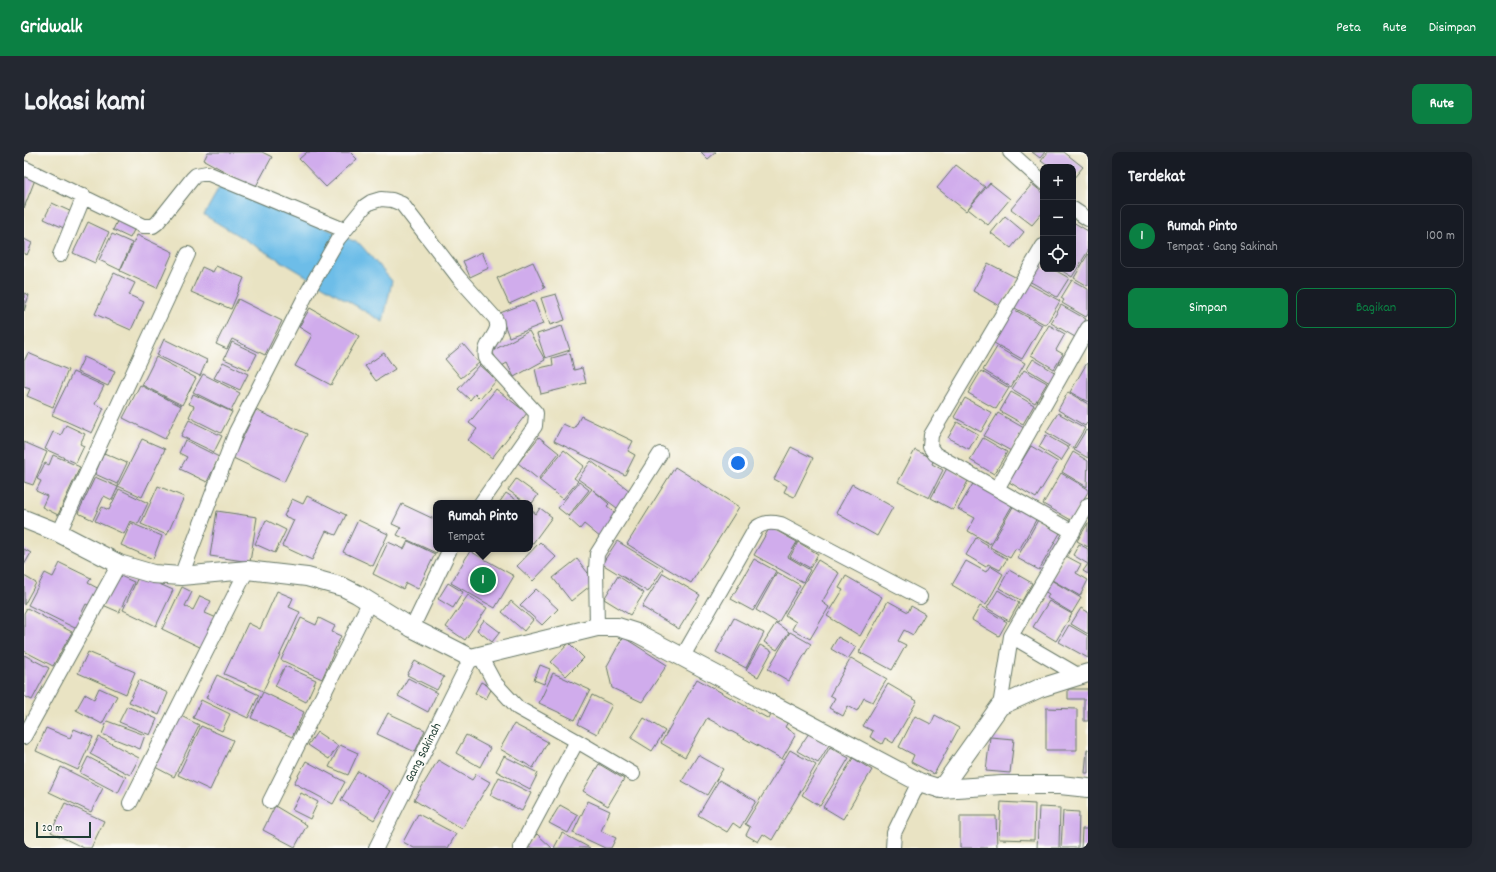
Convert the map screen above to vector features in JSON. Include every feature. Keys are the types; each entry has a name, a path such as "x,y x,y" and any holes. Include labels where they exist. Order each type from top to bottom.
{"street":[{"path":"1010,152 1040,179"},
{"path":"24,168 84,196 137,224 148,227 157,223 196,175 207,173 341,235"},
{"path":"60,254 84,196"},
{"path":"181,576 236,432 307,293 341,235 365,206 371,202 382,199 392,200 402,204 459,278 497,322 498,330 486,347 486,358 533,408 537,419 535,426 483,500"},
{"path":"1076,210 1088,219"},
{"path":"1040,251 931,435 930,447 935,454 1074,532"},
{"path":"59,533 188,254"},
{"path":"997,489 1088,328"},
{"path":"597,627 597,554 660,454"},
{"path":"941,788 1000,706 1010,636 1074,532 1088,505"},
{"path":"24,519 59,533 118,564 153,574 181,576 247,570 307,577 343,587 412,628 476,657 494,682 518,708 633,774"},
{"path":"683,656 756,528 762,524 775,522 781,524 920,597"},
{"path":"412,628 449,552"},
{"path":"24,737 118,564"},
{"path":"130,803 247,570"},
{"path":"270,801 370,602"},
{"path":"476,657 597,627 618,626 629,629 683,656 807,724 919,782 941,788 1002,785 1060,785 1088,788"},
{"path":"1010,636 1084,675"},
{"name":"Gang Sakinah","path":"376,848 476,657"},
{"path":"1000,706 1040,688 1084,675"},
{"path":"520,848 577,741"},
{"path":"893,848 894,833 919,782"}],"water":[{"path":"223,181 360,244 392,281 383,322 204,215"}],"building":[{"path":"208,152 262,152 272,157 255,188 204,160"},
{"path":"307,152 350,152 357,159 326,187 299,159"},
{"path":"701,152 716,152 708,159"},
{"path":"1032,152 1045,152 1040,158"},
{"path":"1048,152 1064,152 1083,167 1076,175 1076,164 1045,164 1041,161"},
{"path":"956,165 985,187 966,211 937,188"},
{"path":"24,172 36,177 24,208"},
{"path":"990,183 1010,199 988,225 968,209"},
{"path":"1032,184 1040,191 1040,216 1032,225 1011,209"},
{"path":"52,203 74,213 66,229 44,219"},
{"path":"1005,216 1024,232 1011,248 991,233"},
{"path":"118,219 135,228 130,238 113,230"},
{"path":"88,222 109,232 95,263 73,253"},
{"path":"1076,224 1088,231 1088,251 1076,270"},
{"path":"112,234 132,243 120,270 99,260"},
{"path":"137,235 173,252 157,288 120,271"},
{"path":"24,239 32,243 27,255 24,254"},
{"path":"482,252 489,268 470,277 463,261"},
{"path":"1088,254 1088,286 1074,278"},
{"path":"533,262 545,288 509,304 497,278"},
{"path":"1040,262 1040,272 1058,272 1069,278 1057,297 1029,281"},
{"path":"988,263 1017,278 1001,307 973,291"},
{"path":"216,266 244,278 231,309 191,292 202,267 213,272"},
{"path":"1064,272 1075,272 1072,277"},
{"path":"114,273 135,283 129,295 144,302 131,330 95,314"},
{"path":"1072,280 1088,289 1088,314 1086,317 1062,303 1064,300 1061,298"},
{"path":"1027,283 1060,301 1046,325 1013,307"},
{"path":"24,293 29,295 24,311"},
{"path":"556,294 565,320 550,325 541,298"},
{"path":"238,299 282,321 265,355 232,339 227,349 216,344"},
{"path":"534,300 543,324 509,337 500,313"},
{"path":"1061,305 1086,319 1075,337 1051,323"},
{"path":"310,308 359,336 331,385 295,366 312,335 299,327"},
{"path":"1013,309 1042,325 1022,359 994,343"},
{"path":"1049,325 1065,334 1056,350 1063,354 1054,369 1031,355"},
{"path":"562,326 570,350 545,358 537,334"},
{"path":"529,331 545,360 514,377 507,363 500,367 492,351"},
{"path":"164,339 207,360 200,376 157,355"},
{"path":"232,342 257,354 249,370 224,359"},
{"path":"463,344 479,363 461,378 445,359"},
{"path":"997,347 1025,363 1011,387 983,370"},
{"path":"28,353 68,370 53,407 27,396 30,389 24,387 24,361"},
{"path":"384,353 395,369 376,381 365,366"},
{"path":"570,353 574,370 582,368 586,383 541,394 535,369 553,365 552,358"},
{"path":"84,357 115,371 108,386 77,372"},
{"path":"156,357 196,378 182,405 142,385"},
{"path":"1033,359 1056,373 1050,383 1027,369"},
{"path":"223,362 248,374 240,390 214,378"},
{"path":"1087,363 1088,364 1088,402 1070,392"},
{"path":"480,365 497,380 480,399 475,394 470,400 458,389"},
{"path":"1024,370 1047,383 1035,403 1012,389"},
{"path":"981,371 1009,388 996,409 968,393"},
{"path":"73,372 104,386 95,404 104,408 92,433 52,415"},
{"path":"203,374 240,393 231,411 193,392"},
{"path":"140,385 181,406 165,439 123,418"},
{"path":"496,389 527,413 492,458 468,440 477,429 469,423"},
{"path":"1011,392 1034,405 1023,424 1000,411"},
{"path":"1068,392 1088,404 1088,421 1085,426 1058,410"},
{"path":"193,394 232,412 221,433 189,417 194,406 189,404"},
{"path":"965,398 992,413 981,432 954,417"},
{"path":"256,410 307,434 284,482 233,458"},
{"path":"998,413 1024,428 1011,451 984,436"},
{"path":"1058,413 1085,428 1073,448 1046,432"},
{"path":"581,416 633,441 628,451 635,455 625,475 554,441 563,424 574,429"},
{"path":"189,420 222,436 214,452 181,436"},
{"path":"957,422 978,434 969,449 948,438"},
{"path":"66,425 85,434 80,444 84,446 76,463 45,449 53,432 61,435"},
{"path":"1086,430 1088,431 1088,458 1074,450"},
{"path":"1046,435 1069,448 1061,461 1039,447"},
{"path":"539,437 559,453 538,479 518,463"},
{"path":"983,438 1007,452 994,474 970,460"},
{"path":"142,439 165,449 142,497 118,486"},
{"path":"185,440 219,457 207,482 180,469 187,457 179,453"},
{"path":"24,442 47,452 33,485 24,482"},
{"path":"1031,446 1058,462 1036,498 1009,482"},
{"path":"791,447 813,458 794,497 784,492 787,486 774,479"},
{"path":"564,450 584,466 574,478 578,481 563,499 539,480"},
{"path":"915,450 934,459 932,464 943,470 929,498 898,482"},
{"path":"1073,452 1088,461 1087,487 1062,472"},
{"path":"104,453 127,463 117,484 95,474"},
{"path":"53,455 80,467 58,515 42,507 47,496 36,491 41,481 37,479 45,463 49,465"},
{"path":"591,461 634,494 621,511 593,490 609,504 607,506 619,516 601,538 584,524 580,529 568,518 592,489 578,479"},
{"path":"675,467 739,507 691,583 627,544"},
{"path":"947,468 969,479 953,510 931,498"},
{"path":"1061,473 1088,489 1088,492 1071,520 1043,504"},
{"path":"95,477 118,487 112,500 104,496 93,520 78,513"},
{"path":"516,479 538,495 533,502 533,500 522,500 508,490"},
{"path":"579,482 589,490 568,516 558,508"},
{"path":"974,482 1013,504 990,544 968,531 975,518 958,509"},
{"path":"852,484 893,507 877,536 836,513"},
{"path":"158,486 184,497 167,535 141,524"},
{"path":"119,489 148,503 138,524 130,521 124,534 95,521 102,507 109,510"},
{"path":"506,493 516,500 501,500"},
{"path":"307,496 346,515 336,535 326,531 312,560 282,546 294,520 284,516 292,499 303,504"},
{"path":"402,504 433,519 433,552 397,535 401,528 392,524"},
{"path":"1014,505 1037,518 1019,550 1016,548 1010,558 990,547"},
{"path":"540,508 552,517 533,543 533,512 536,514"},
{"path":"217,511 257,517 250,562 210,556"},
{"path":"266,520 286,530 275,553 255,544"},
{"path":"358,520 388,534 373,566 343,552"},
{"path":"1038,520 1060,533 1039,570 1017,558"},
{"path":"131,523 162,536 153,559 121,545"},
{"path":"1088,523 1088,547 1077,541"},
{"path":"770,527 797,542 788,557 810,570 803,582 754,555"},
{"path":"976,538 988,545 987,547 1007,559 1000,570 988,564 986,567 966,555"},
{"path":"408,541 435,554 418,589 406,583 403,589 373,574 388,542 404,549"},
{"path":"617,541 663,569 648,592 602,564"},
{"path":"540,542 556,557 533,581 517,566 530,552 533,552 533,549"},
{"path":"798,542 818,554 810,568 790,557"},
{"path":"1079,544 1088,549 1088,564 1073,555"},
{"path":"24,549 31,553 24,565"},
{"path":"469,552 514,576 495,608 451,583"},
{"path":"1066,556 1081,564 1076,573 1088,580 1080,596 1052,580"},
{"path":"577,559 595,582 571,601 553,578"},
{"path":"754,559 776,571 753,611 731,599"},
{"path":"818,560 839,573 822,602 829,607 810,639 792,629 796,622 785,615"},
{"path":"966,561 986,572 990,566 1003,574 986,605 952,585"},
{"path":"60,563 91,578 88,583 101,590 92,607 86,604 79,618 84,620 79,630 28,605 45,573 53,577"},
{"path":"1088,564 1088,574 1083,571"},
{"path":"1009,570 1032,583 1022,601 999,588"},
{"path":"777,572 800,585 778,623 756,610"},
{"path":"663,573 700,595 679,629 642,607"},
{"path":"118,575 134,582 119,612 103,605"},
{"path":"139,575 173,590 156,626 123,610"},
{"path":"24,576 36,583 24,605"},
{"path":"618,576 644,593 630,615 604,599"},
{"path":"846,576 882,597 860,636 827,616 843,590 839,588"},
{"path":"1051,580 1081,598 1072,613 1047,598 1049,594 1044,591"},
{"path":"448,583 463,592 453,608 438,599"},
{"path":"182,587 192,592 185,606 193,610 200,596 211,601 205,613 219,619 204,649 162,629"},
{"path":"536,589 558,609 542,625 520,605"},
{"path":"998,590 1019,603 1009,621 987,608"},
{"path":"277,591 293,598 289,607 300,612 263,691 224,674 248,623 260,629"},
{"path":"468,595 487,608 465,640 446,627"},
{"path":"511,601 533,620 524,631 502,612"},
{"path":"888,601 908,612 911,606 925,614 913,635 904,630 898,641 906,645 892,670 859,652"},
{"path":"1049,601 1072,614 1056,641 1033,627"},
{"path":"980,606 1007,622 999,636 972,620"},
{"path":"27,608 72,632 53,666 24,651 24,613"},
{"path":"1081,608 1088,612 1088,634 1071,624"},
{"path":"301,618 316,625 319,618 335,626 332,632 341,636 322,679 281,660"},
{"path":"734,618 764,633 746,668 716,652"},
{"path":"484,620 500,632 492,642 477,630"},
{"path":"776,623 789,632 777,650 764,642"},
{"path":"1069,625 1088,636 1088,658 1059,642"},
{"path":"790,632 811,644 789,681 768,669"},
{"path":"623,637 667,665 642,702 612,688 607,666"},
{"path":"838,637 856,647 848,659 831,649"},
{"path":"569,643 584,658 566,676 551,662"},
{"path":"760,645 772,651 758,677 746,670"},
{"path":"88,652 135,672 126,694 78,673"},
{"path":"24,655 49,668 32,700 24,696"},
{"path":"851,658 887,679 873,702 864,698 857,711 848,706 843,716 829,708 835,698 830,695"},
{"path":"415,661 444,677 437,690 407,675"},
{"path":"540,665 550,669 544,684 534,680"},
{"path":"285,666 316,680 306,702 275,686"},
{"path":"553,673 590,690 575,720 539,703"},
{"path":"217,675 259,695 248,718 206,698"},
{"path":"408,678 437,693 428,712 398,696"},
{"path":"697,679 769,719 772,713 788,722 785,727 796,734 782,759 707,718 685,757 661,743"},
{"path":"139,680 168,693 159,715 129,702"},
{"path":"481,682 492,688 486,699 475,693"},
{"path":"888,684 917,701 893,743 885,738 882,744 870,737 873,731 863,726"},
{"path":"99,688 117,696 102,724 76,710 85,694 94,699"},
{"path":"1068,689 1088,689 1088,721 1084,721 1084,699 1068,699"},
{"path":"263,692 304,712 292,737 251,718"},
{"path":"592,695 612,705 597,734 578,724"},
{"path":"201,700 230,714 222,731 193,718"},
{"path":"127,706 157,719 150,735 119,722"},
{"path":"1046,708 1077,709 1077,750 1046,750"},
{"path":"388,713 425,730 415,752 377,734"},
{"path":"179,715 199,725 174,777 155,767"},
{"path":"935,715 959,728 934,774 911,762 914,755 899,747 915,716 931,724"},
{"path":"644,718 665,731 652,751 631,738"},
{"path":"107,721 145,735 140,749 102,734"},
{"path":"514,724 548,742 533,768 500,749"},
{"path":"201,726 233,740 210,790 178,775"},
{"path":"46,728 70,738 74,729 93,737 78,770 36,751"},
{"path":"317,732 338,746 329,759 308,745"},
{"path":"809,733 829,745 818,763 797,751"},
{"path":"466,735 490,748 480,767 456,753"},
{"path":"99,737 139,758 130,775 90,754"},
{"path":"990,737 1014,739 1010,773 986,771"},
{"path":"340,745 358,753 348,775 329,767"},
{"path":"830,747 849,758 820,806 802,795"},
{"path":"1087,749 1088,773 1085,773"},
{"path":"790,750 816,765 772,840 763,834 758,842 746,835 750,827 745,824"},
{"path":"698,755 723,769 707,795 682,781"},
{"path":"504,756 538,773 530,789 496,771"},
{"path":"88,757 126,777 118,793 80,773"},
{"path":"853,758 872,770 843,819 823,807"},
{"path":"438,760 472,780 476,774 490,782 462,829 414,800"},
{"path":"306,761 345,782 333,804 294,783"},
{"path":"599,764 624,779 608,806 583,791"},
{"path":"61,767 103,788 91,812 49,792"},
{"path":"358,771 391,791 374,820 341,800"},
{"path":"499,777 531,793 522,811 490,795"},
{"path":"719,780 756,801 740,828 733,823 727,832 698,815"},
{"path":"301,793 318,802 310,819 292,810"},
{"path":"588,801 610,811 601,831 616,838 611,848 605,848 573,833"},
{"path":"1001,802 1035,804 1034,840 999,839"},
{"path":"65,803 104,821 91,848 84,848 51,832"},
{"path":"560,805 578,815 568,833 549,823"},
{"path":"275,806 307,825 295,847 263,830"},
{"path":"1039,807 1060,808 1059,848 1037,848"},
{"path":"1063,811 1079,812 1078,848 1061,848"},
{"path":"418,814 456,834 448,848 414,848 403,842"},
{"path":"960,816 996,816 997,848 960,848"},
{"path":"1082,829 1088,829 1088,848 1081,848"},
{"path":"562,833 590,848 554,848"},
{"path":"537,834 552,848 524,848"}],"place":[{"name":"Rumah Pinto","path":"483,580"}]}
